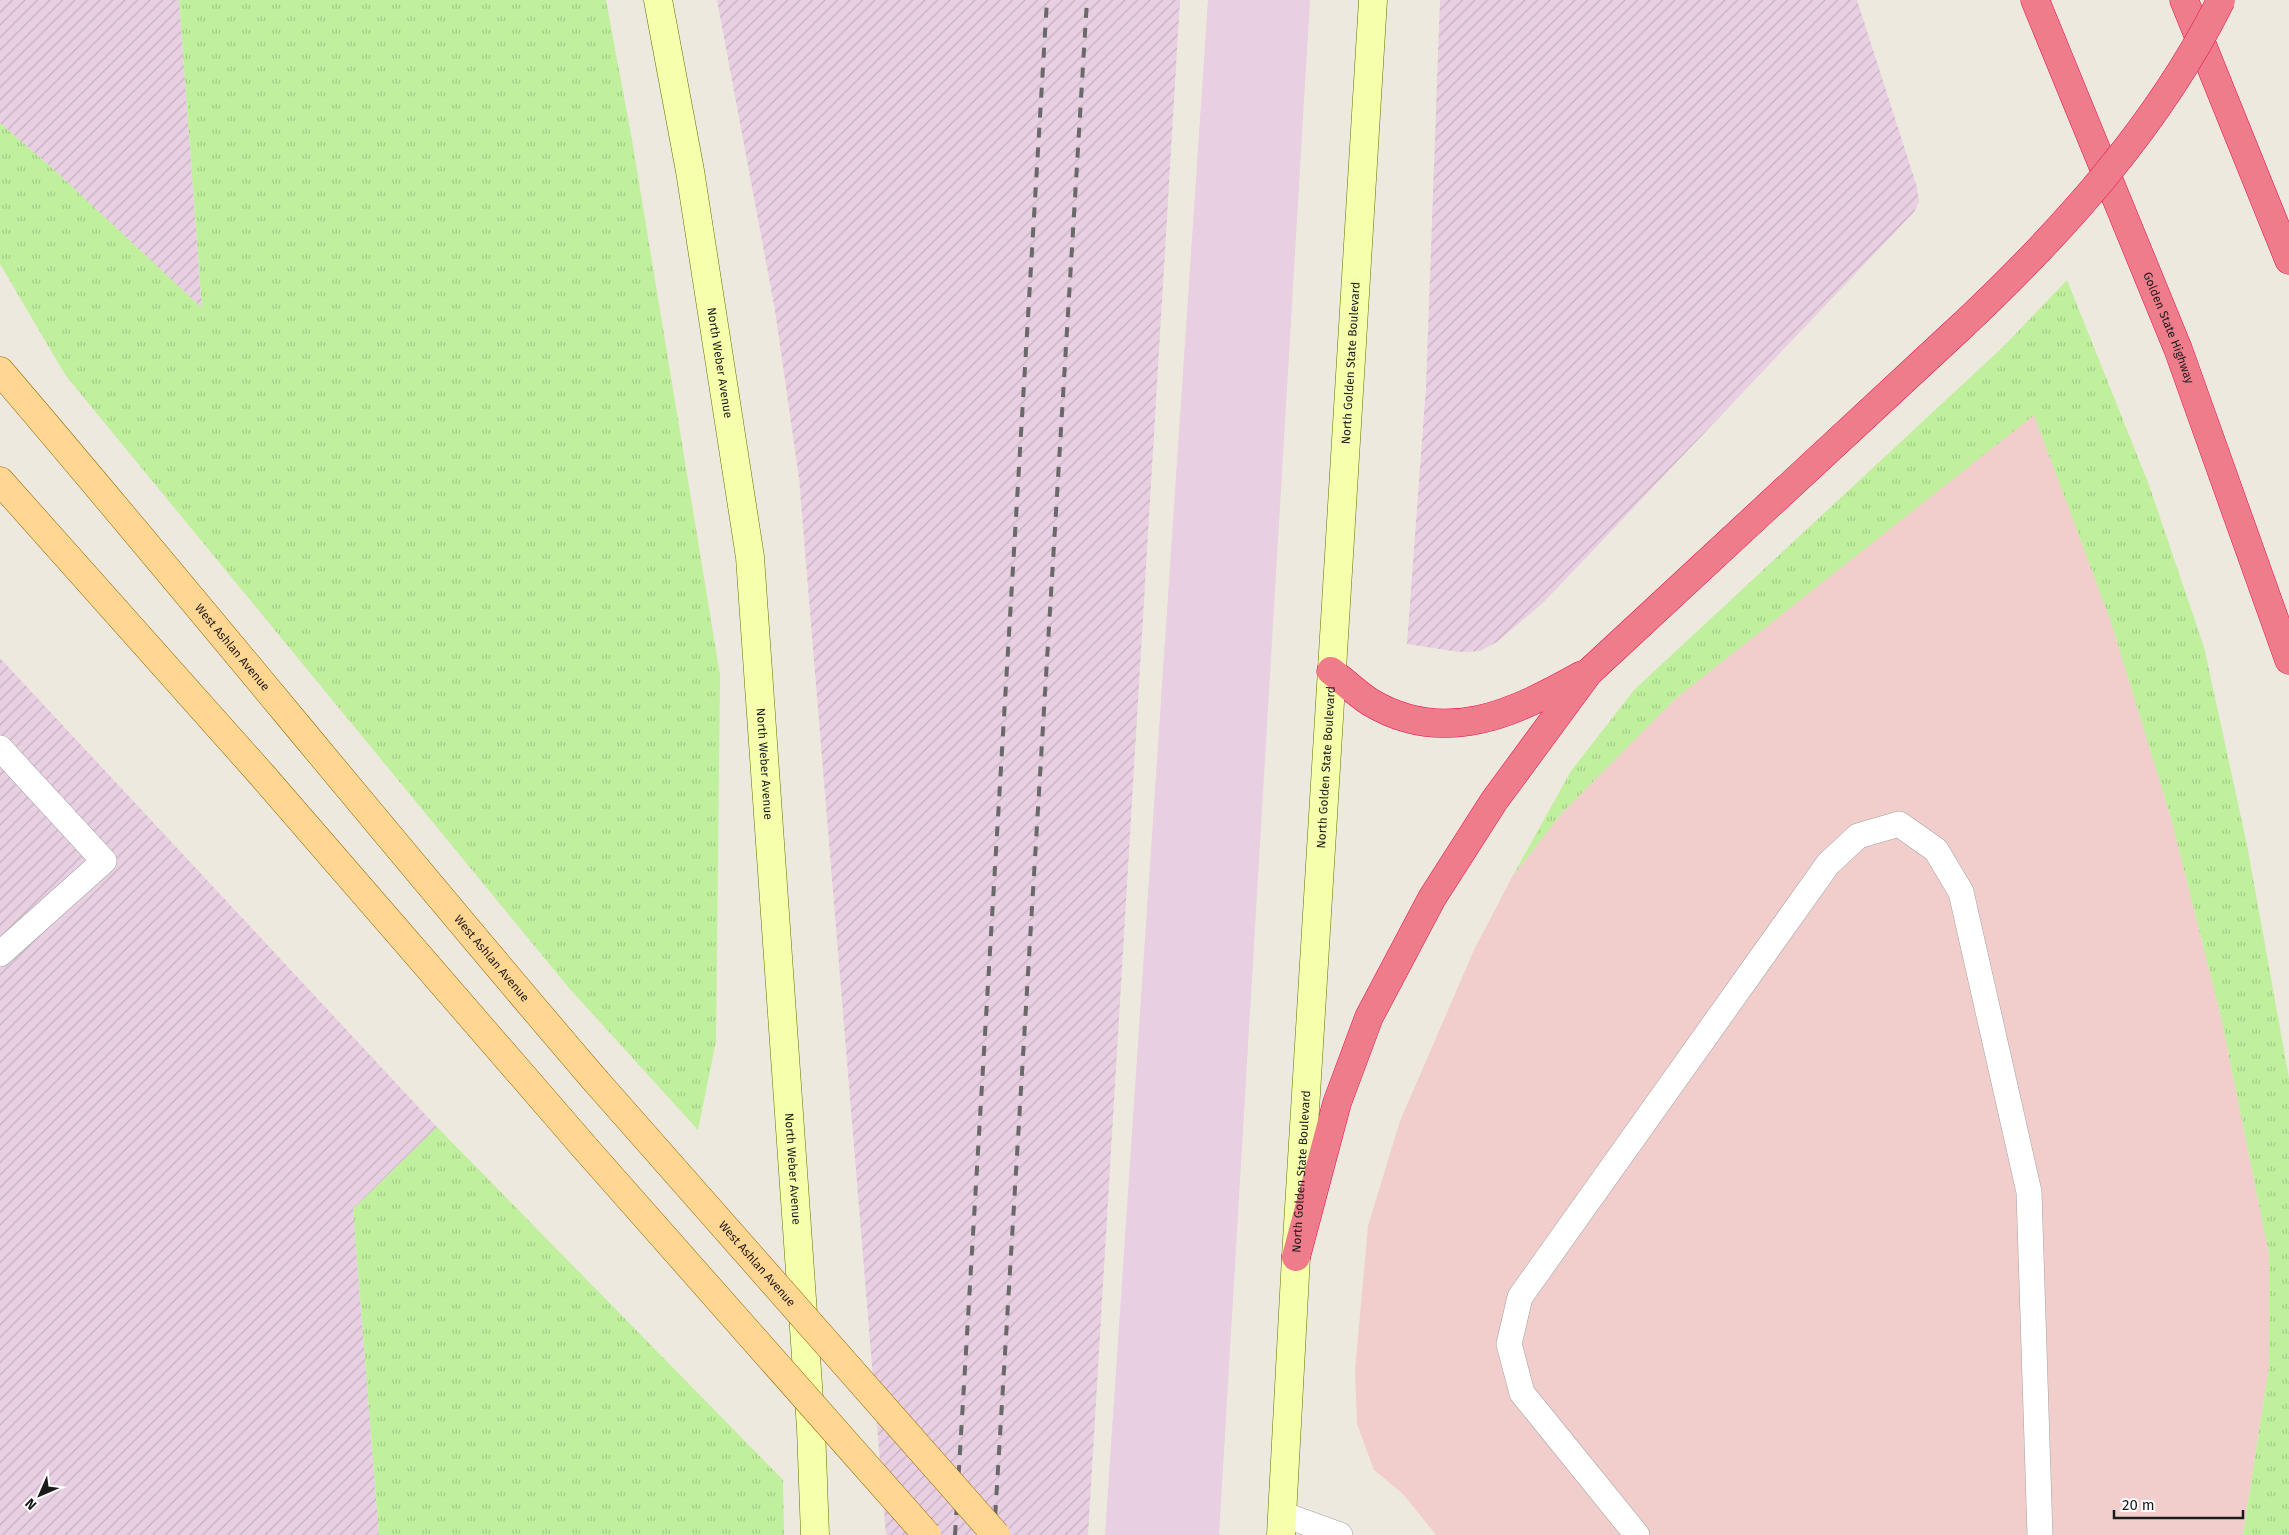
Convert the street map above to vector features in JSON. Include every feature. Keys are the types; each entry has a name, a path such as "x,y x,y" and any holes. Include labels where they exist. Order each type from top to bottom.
{"highway":[{"name":"Golden State Highway","path":"2036,0 2178,349 2289,660"},
{"path":"2184,0 2289,260"},
{"path":"1296,1257 1337,1103 1369,1017 1428,905 1462,848 1589,672 1998,292 2072,214 2127,148 2163,98 2221,0"},
{"path":"1331,671 1370,702 1404,717 1443,724 1491,718 1530,704 1589,672"}],"main road":[{"name":"North Weber Avenue","path":"658,0 690,171 750,557 811,1418 815,1535"},
{"name":"North Golden State Boulevard","path":"1282,1524 1296,1257 1373,0"},
{"name":"West Ashlan Avenue","path":"0,371 189,595 469,933 595,1080 996,1535"},
{"path":"0,481 262,775 586,1149 927,1535"}],"lane":[{"path":"0,748 104,861 0,954"},
{"path":"1637,1535 1522,1393 1509,1344 1520,1297 1828,864 1858,836 1899,824 1936,850 1961,892 2029,1192 2040,1535"},
{"path":"1282,1524 1340,1535"}],"shaded area":[{"path":"0,0 179,0 202,309 52,168 0,123"},
{"path":"717,0 1180,0 1088,1535 886,1535 799,478 775,310"},
{"path":"1208,0 1310,0 1219,1535 1105,1535"},
{"path":"1440,0 1857,0 1917,187 1919,202 1914,212 1544,602 1497,642 1480,651 1459,652 1407,644 1426,387"},
{"path":"2034,414 2111,622 2171,818 2221,1017 2269,1254 2269,1366 2243,1535 1436,1535 1403,1494 1374,1470 1357,1424 1355,1370 1368,1226 1400,1121 1474,950 1512,877 1561,814 1675,699"},
{"path":"0,658 437,1127 353,1209 379,1535 0,1535"}],"green space":[{"path":"179,0 606,0 632,140 720,675 716,1041 698,1130 569,988 66,376 0,264 0,123 52,168 202,308"},
{"path":"2067,280 2149,485 2204,647 2247,845 2289,1078 2289,1535 2243,1535 2269,1366 2269,1254 2221,1017 2171,818 2111,622 2034,415 1675,699 1561,814 1512,877 1571,771 1634,690 2006,344"},
{"path":"437,1127 783,1480 784,1535 379,1535 353,1209"}],"railway":[{"path":"955,1535 1047,0"},
{"path":"994,1535 1087,0"}]}
